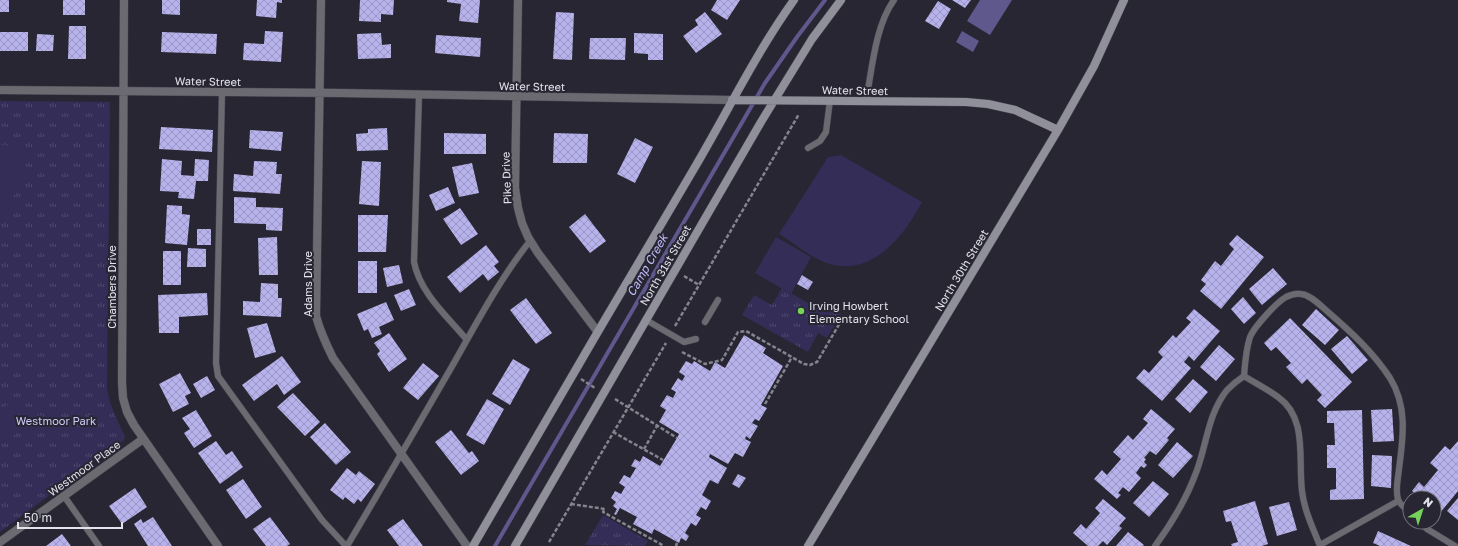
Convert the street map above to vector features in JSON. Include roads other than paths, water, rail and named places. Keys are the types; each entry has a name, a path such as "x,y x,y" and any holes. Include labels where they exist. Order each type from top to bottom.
{"main road":[{"path":"474,546 597,331 707,147 761,50 794,0"},
{"name":"North 31st Street","path":"515,546 775,100 812,39 841,0"},
{"name":"North 30th Street","path":"808,546 1058,130 1094,66 1124,0"},
{"name":"Water Street","path":"732,100 966,102 988,104 1015,110 1058,130"}],"street":[{"name":"Chambers Drive","path":"124,0 123,398 127,412 143,439 218,546"},
{"name":"Adams Drive","path":"321,0 316,316 319,328 324,342 333,358 467,546"},
{"name":"Pike Drive","path":"518,0 515,188 518,208 522,223 538,253 597,331"},
{"name":"Water Street","path":"0,90 123,90 732,100"},
{"name":"Westmoor Place","path":"0,542 143,439"}],"lane":[{"path":"866,101 880,32 889,7 894,0"},
{"path":"222,92 216,363 218,376 322,520 347,546 402,454 467,340 516,259 530,240"},
{"path":"419,95 414,262 420,283 428,295 467,340"},
{"path":"808,148 820,141 826,132 830,100"},
{"path":"1155,546 1166,532 1186,498 1197,470 1212,417 1219,402 1228,389 1244,376 1250,336 1266,316 1285,298 1292,294 1307,296 1358,338 1391,379 1399,396 1403,413 1404,431 1396,489 1398,501 1402,505"},
{"path":"705,322 718,300"},
{"path":"646,320 684,342 696,339"},
{"path":"1244,376 1278,397 1287,405 1295,416 1298,428 1304,507 1320,545 1398,501"},
{"path":"64,496 99,546"},
{"path":"1429,530 1457,546"}],"waterway":[{"name":"Camp Creek","path":"495,546 765,83 825,0"}],"place":[{"name":"Irving Howbert Elementary School","path":"801,311"}],"park label":[{"name":"Westmoor Park","path":"56,420"}]}
